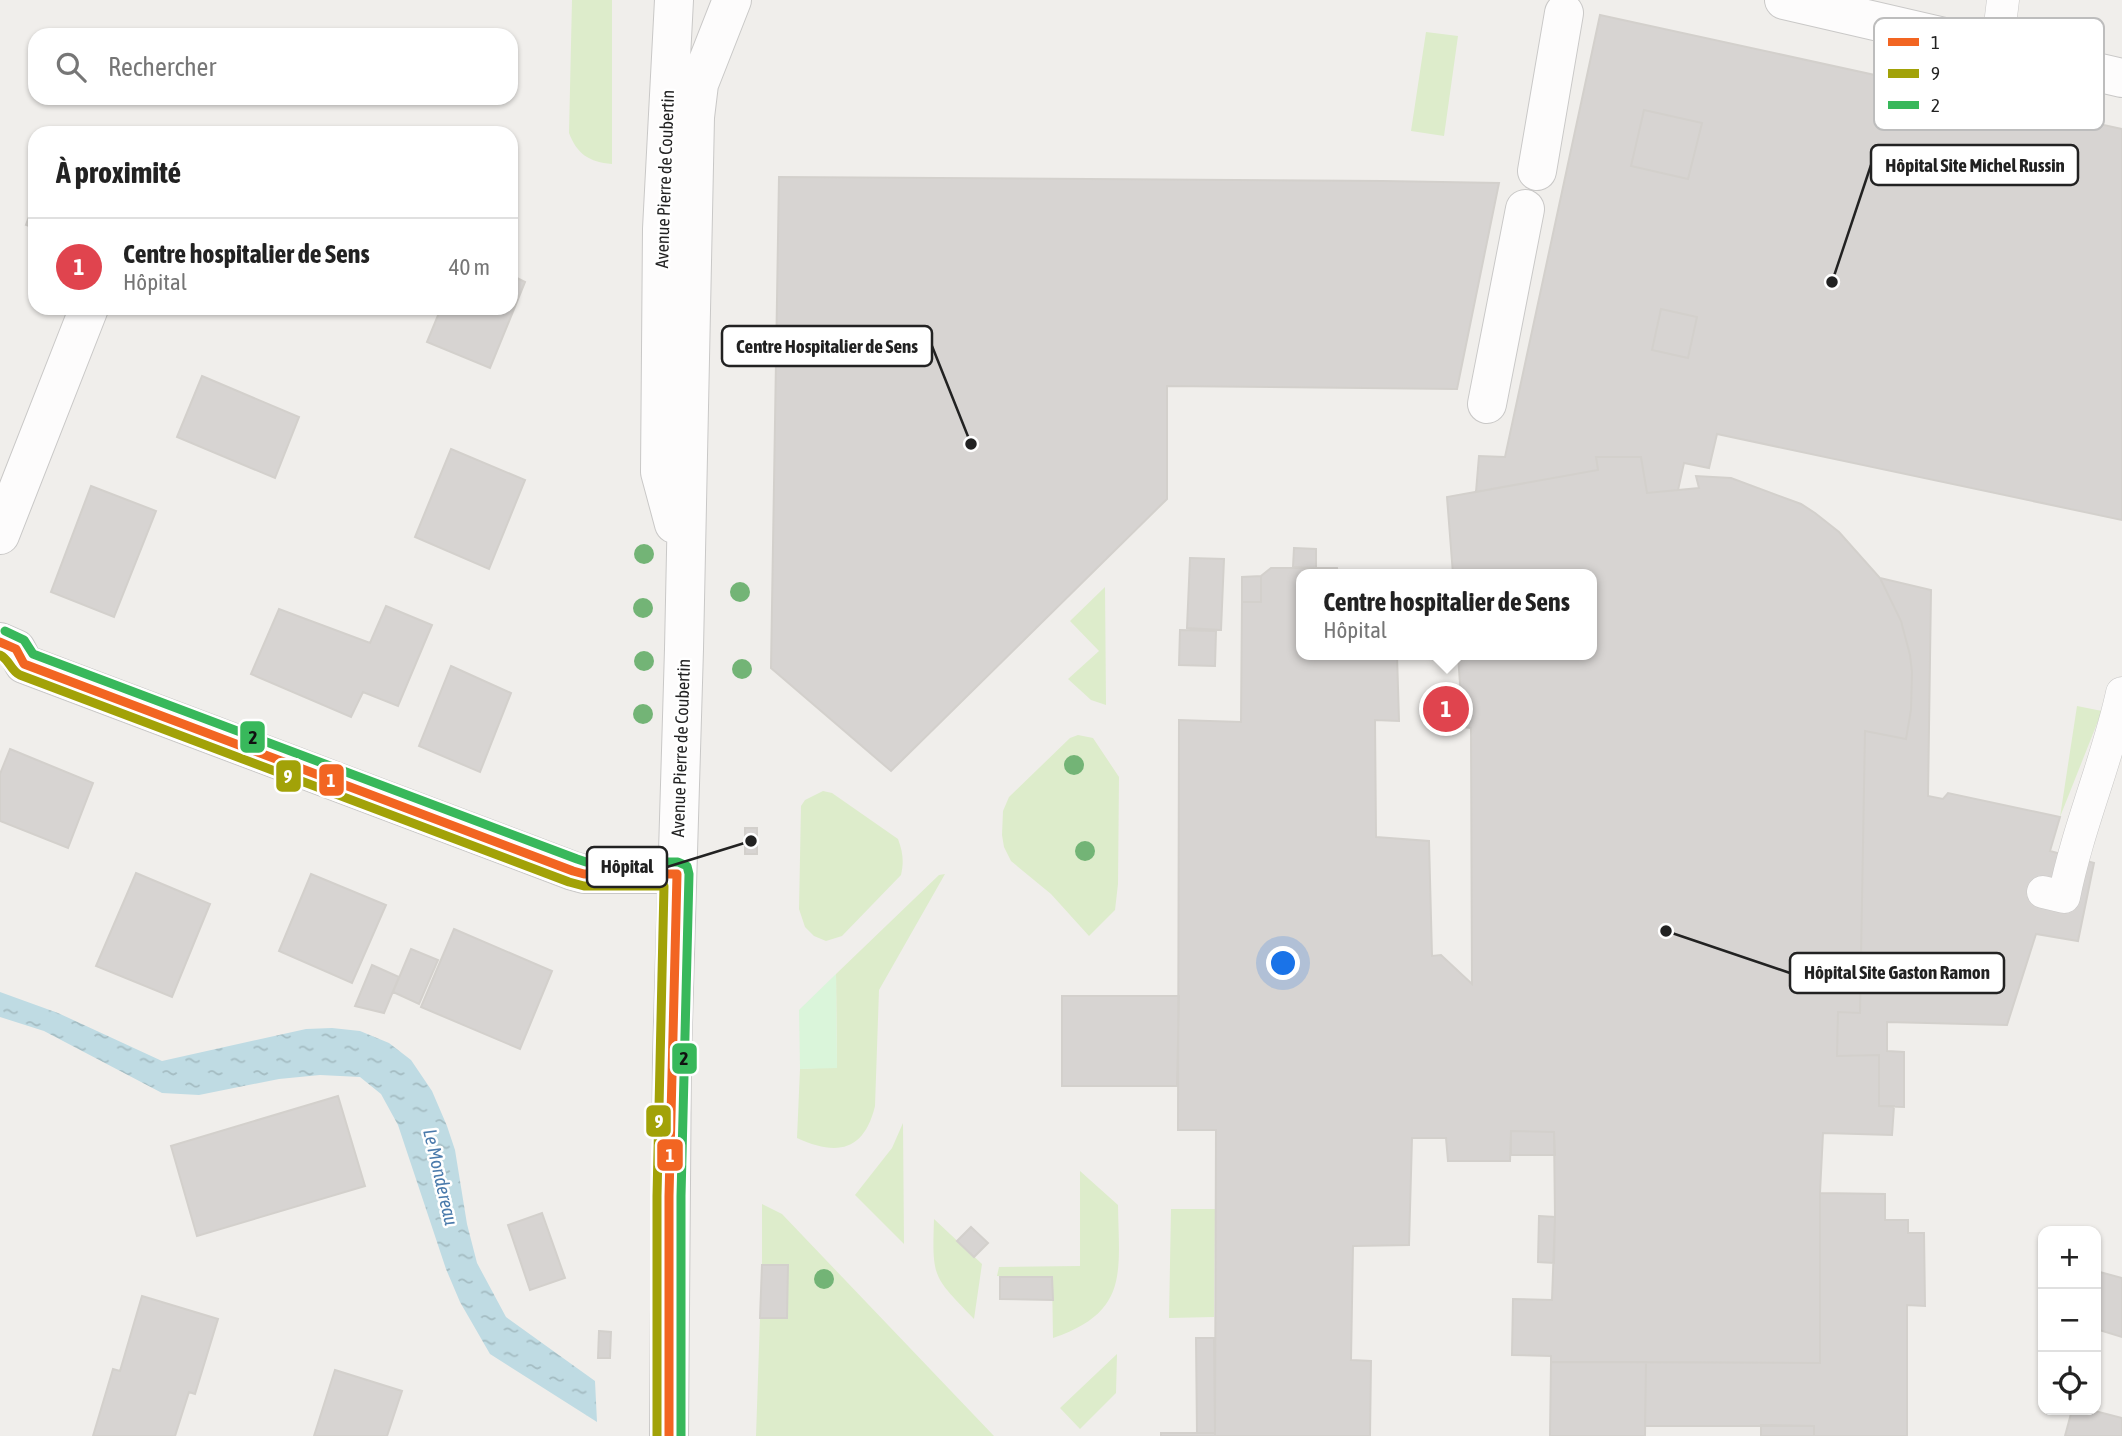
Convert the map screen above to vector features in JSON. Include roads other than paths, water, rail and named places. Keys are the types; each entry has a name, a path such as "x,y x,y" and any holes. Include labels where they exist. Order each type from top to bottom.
{"street":[{"name":"Avenue Pierre de Coubertin","path":"674,0 662,229 660,472 685,565"},
{"name":"Avenue Pierre de Coubertin","path":"669,1433 669,1196 695,117 699,84 732,0"},
{"path":"1784,0 1874,21"},
{"path":"1487,404 1525,209 1514,202 1510,184 1513,178 1523,171 1537,171 1564,13"},
{"path":"2104,74 2122,78"},
{"path":"0,535 86,315"},
{"path":"0,642 16,649 24,664 573,871 584,874 677,874"}],"lane":[{"path":"2001,18 2003,0"},
{"path":"2043,892 2064,897 2073,853 2122,693"}],"water":[{"name":"Le Mondereau","path":"0,992 58,1013 162,1061 306,1029 360,1031 389,1043 411,1060 432,1091 447,1126 455,1150 467,1224 477,1263 506,1317 595,1381 597,1422 490,1354 460,1302 446,1269 398,1125 381,1094 360,1077 320,1075 279,1079 199,1095 162,1093 44,1031 0,1017"}],"place":[{"name":"Hôpital Site Michel Russin","path":"1832,282"},
{"name":"Centre Hospitalier de Sens","path":"971,444"},
{"name":"Centre hospitalier de Sens","path":"1446,709"},
{"name":"Hôpital","path":"751,841"},
{"name":"Hôpital Site Gaston Ramon","path":"1666,931"}]}
